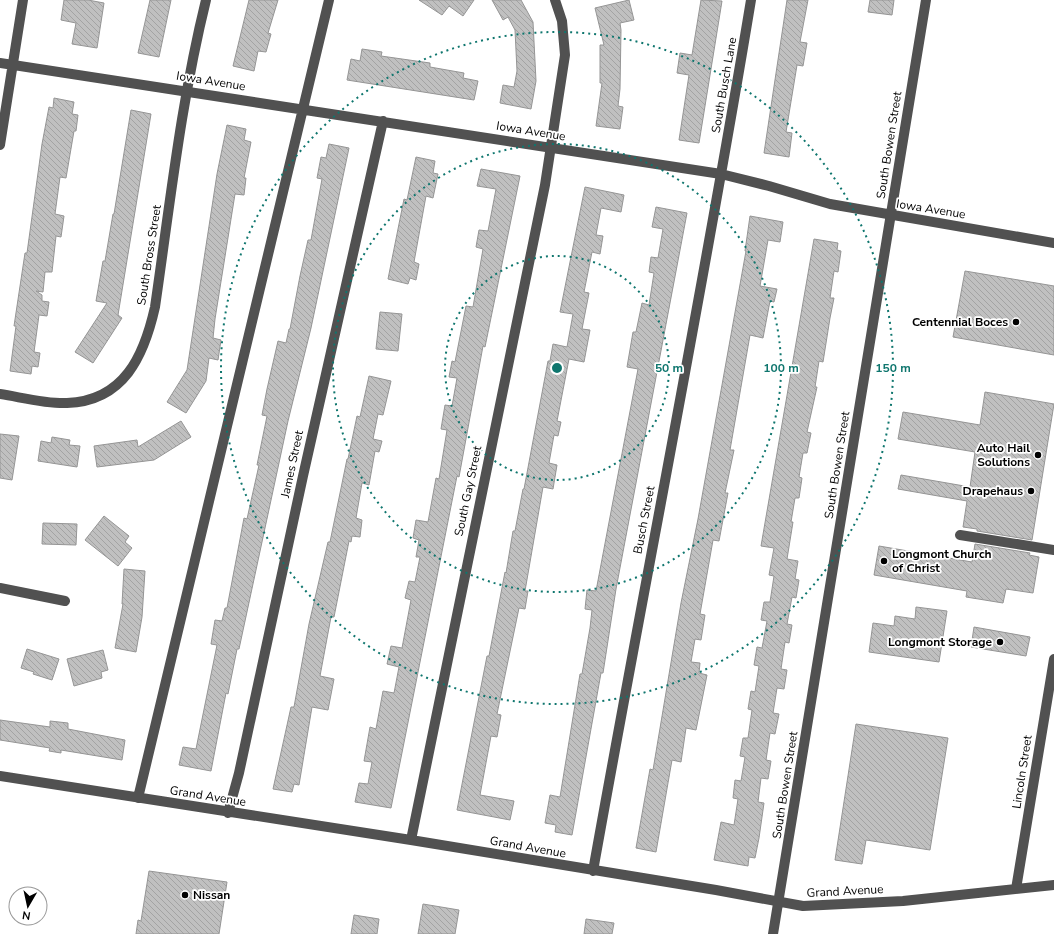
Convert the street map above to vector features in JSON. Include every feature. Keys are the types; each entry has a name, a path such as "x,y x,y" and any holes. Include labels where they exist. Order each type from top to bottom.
{"street":[{"path":"0,145 23,0"},
{"name":"South Bross Street","path":"0,394 65,403 83,402 106,393 125,378 137,362 149,335 155,306 186,90 206,0"},
{"path":"138,798 329,0"},
{"name":"South Gay Street","path":"411,840 484,479 522,303 551,147 564,55 562,21 555,0"},
{"name":"South Busch Lane","path":"721,174 751,0"},
{"name":"South Bowen Street","path":"773,934 926,0"},
{"name":"Iowa Avenue","path":"0,63 303,108 721,174 830,204 891,216 1054,243"},
{"name":"James Street","path":"228,813 240,773 303,476 383,121"},
{"name":"Busch Street","path":"594,871 634,640 721,174"},
{"path":"960,535 1054,550"},
{"path":"0,588 65,600"},
{"name":"Lincoln Street","path":"1016,889 1054,659"},
{"name":"Grand Avenue","path":"0,776 228,813 411,840 803,906 903,901 1054,885"}],"building":[{"path":"64,0 88,0 104,3 97,48 72,44 76,23 61,20"},
{"path":"150,0 171,0 159,57 138,53"},
{"path":"249,0 278,0 268,33 271,34 266,52 258,51 254,71 233,66"},
{"path":"419,0 474,0 463,16 449,6 442,15"},
{"path":"492,0 521,0 533,22 536,81 531,109 500,103 503,85 514,87 517,71 515,30 508,17 503,20"},
{"path":"629,0 634,20 620,23 620,89 618,106 623,107 620,129 596,126 602,83 600,83 600,45 604,45 595,8"},
{"path":"701,0 722,1 699,143 679,140 689,75 677,73 680,53 692,55"},
{"path":"787,0 808,0 800,42 807,43 803,66 797,65 786,132 792,133 789,157 764,153"},
{"path":"870,0 894,0 892,15 868,12"},
{"path":"362,49 382,52 381,56 430,63 430,67 464,73 463,78 478,81 474,100 347,80 351,59 360,61"},
{"path":"54,98 74,102 72,114 78,115 66,178 60,177 55,214 64,216 61,237 56,236 52,272 45,272 43,292 36,291 42,295 42,301 49,302 47,316 39,315 34,352 40,353 38,367 32,366 31,374 10,371 16,326 14,326 25,253 27,253 42,144 49,107 53,108"},
{"path":"131,110 151,114 118,315 122,318 93,363 75,352 107,303 96,301 103,261 105,261 114,214"},
{"path":"227,125 246,129 244,140 251,142 244,178 246,178 244,195 235,194 215,319 213,338 221,340 218,360 209,358 206,381 186,413 167,402 187,370 217,174"},
{"path":"329,144 349,148 311,328 288,421 239,649 237,649 228,694 226,693 211,771 179,765 183,747 196,749 217,645 211,644 215,620 222,621 225,608 227,608 244,518 247,519 259,465 257,465 267,416 262,415 267,389 278,341 286,343 290,329 308,240 311,240 322,179 317,178 321,157 326,158"},
{"path":"416,157 435,161 433,173 438,174 433,198 426,196 414,262 419,264 416,280 410,278 408,284 388,279 404,199 407,200"},
{"path":"481,169 520,176 485,347 483,346 459,477 457,476 391,808 355,802 359,783 368,784 372,762 364,761 370,727 376,729 383,691 394,693 399,667 387,664 391,646 402,648 411,600 405,598 409,581 415,582 420,557 416,557 419,540 413,538 416,520 428,522 436,478 439,479 447,430 441,429 445,405 452,406 457,378 449,377 452,361 455,362 466,306 473,307 483,249 476,247 479,230 488,231 496,189 477,186"},
{"path":"585,187 624,195 621,212 601,208 596,235 603,236 600,254 592,252 584,292 589,293 582,329 590,330 584,362 569,359 557,421 561,422 558,436 554,435 549,463 557,465 553,489 543,487 525,591 528,591 525,609 519,608 497,714 501,715 497,737 491,736 480,795 514,801 510,820 457,810 487,656 489,656 505,572 506,573 513,531 515,531 524,489 548,361 550,361 553,344 567,347 573,314 560,312"},
{"path":"656,207 687,213 616,589 603,673 601,673 572,835 555,832 556,825 545,823 550,795 560,797 580,674 582,674 590,628 592,610 585,609 587,590 596,591 638,369 627,367 633,332 636,332 642,303 649,305 654,273 649,272 651,257 658,258 663,229 652,227"},
{"path":"750,216 783,222 780,242 768,240 760,286 777,289 774,302 770,301 763,338 750,335 730,450 734,450 725,493 728,493 719,541 713,540 700,614 705,615 701,640 695,639 691,662 700,663 699,673 707,675 696,730 686,728 681,762 672,760 656,852 636,848 650,769 653,770 681,603 698,519 746,251"},
{"path":"814,239 838,243 837,250 841,251 838,272 834,271 830,298 834,298 823,362 819,361 815,387 817,387 807,432 811,433 807,453 803,453 799,477 802,478 799,498 795,498 791,522 793,522 787,559 798,561 795,579 799,580 796,598 792,597 787,624 792,625 789,643 785,642 781,669 787,670 784,689 777,688 773,713 779,714 775,734 770,733 766,760 771,761 768,779 761,778 758,802 764,803 759,838 755,858 749,857 748,866 714,860 721,822 734,825 738,799 733,798 735,780 741,781 745,757 740,756 743,738 748,738 752,710 748,709 751,691 755,692 759,666 754,665 757,647 762,648 767,621 761,620 764,602 770,602 774,576 769,575 774,548 761,546"},
{"path":"965,271 1054,286 1054,355 953,337"},
{"path":"380,312 402,314 398,351 376,349"},
{"path":"369,376 391,381 383,415 378,414 373,439 382,441 379,452 375,451 369,485 362,483 356,518 362,520 360,537 352,536 351,542 349,541 334,617 331,617 320,676 334,679 328,710 312,707 299,785 294,784 292,792 273,789 291,707 294,707 309,624 328,542 330,542 347,459 357,416 360,417"},
{"path":"985,392 1054,404 1032,540 977,531 977,529 963,527 967,501 898,489 901,475 970,487 975,452 898,439 903,412 980,425"},
{"path":"181,421 191,437 154,460 97,467 94,446 137,440 138,447"},
{"path":"0,434 19,436 12,480 0,478"},
{"path":"52,437 70,440 69,445 80,446 77,467 38,461 41,441 51,443"},
{"path":"104,516 129,536 125,542 132,548 118,566 85,540"},
{"path":"43,523 77,524 76,545 42,544"},
{"path":"975,544 1030,553 1029,555 1039,557 1033,593 1006,589 1003,603 966,597 967,591 874,575 879,546 972,562"},
{"path":"124,569 145,571 142,617 136,652 115,648 123,604"},
{"path":"916,607 947,611 939,662 869,652 873,623 894,626 895,616 915,619"},
{"name":"Longmont Storage","path":"974,627 1030,637 1026,656 971,647"},
{"path":"27,649 59,659 52,680 33,674 34,672 21,668"},
{"path":"103,650 108,670 101,672 102,678 74,686 67,659"},
{"path":"0,720 50,727 50,721 68,723 68,729 125,740 122,760 61,750 61,753 49,751 50,748 0,740"},
{"path":"856,724 948,738 930,850 866,840 862,864 835,860"},
{"name":"Nissan","path":"149,871 227,882 219,934 136,934 138,920 141,921"},
{"path":"423,904 459,910 455,934 418,934"},
{"path":"354,915 379,919 377,934 351,934"},
{"path":"586,919 614,923 612,934 584,934"}],"place":[{"name":"Centennial Boces","path":"1016,322"},
{"name":"Auto Hail Solutions","path":"1038,455"},
{"name":"Drapehaus","path":"1031,491"},
{"name":"Longmont Church of Christ","path":"884,561"},
{"name":"Longmont Storage","path":"1000,642"},
{"name":"Nissan","path":"185,895"}]}
